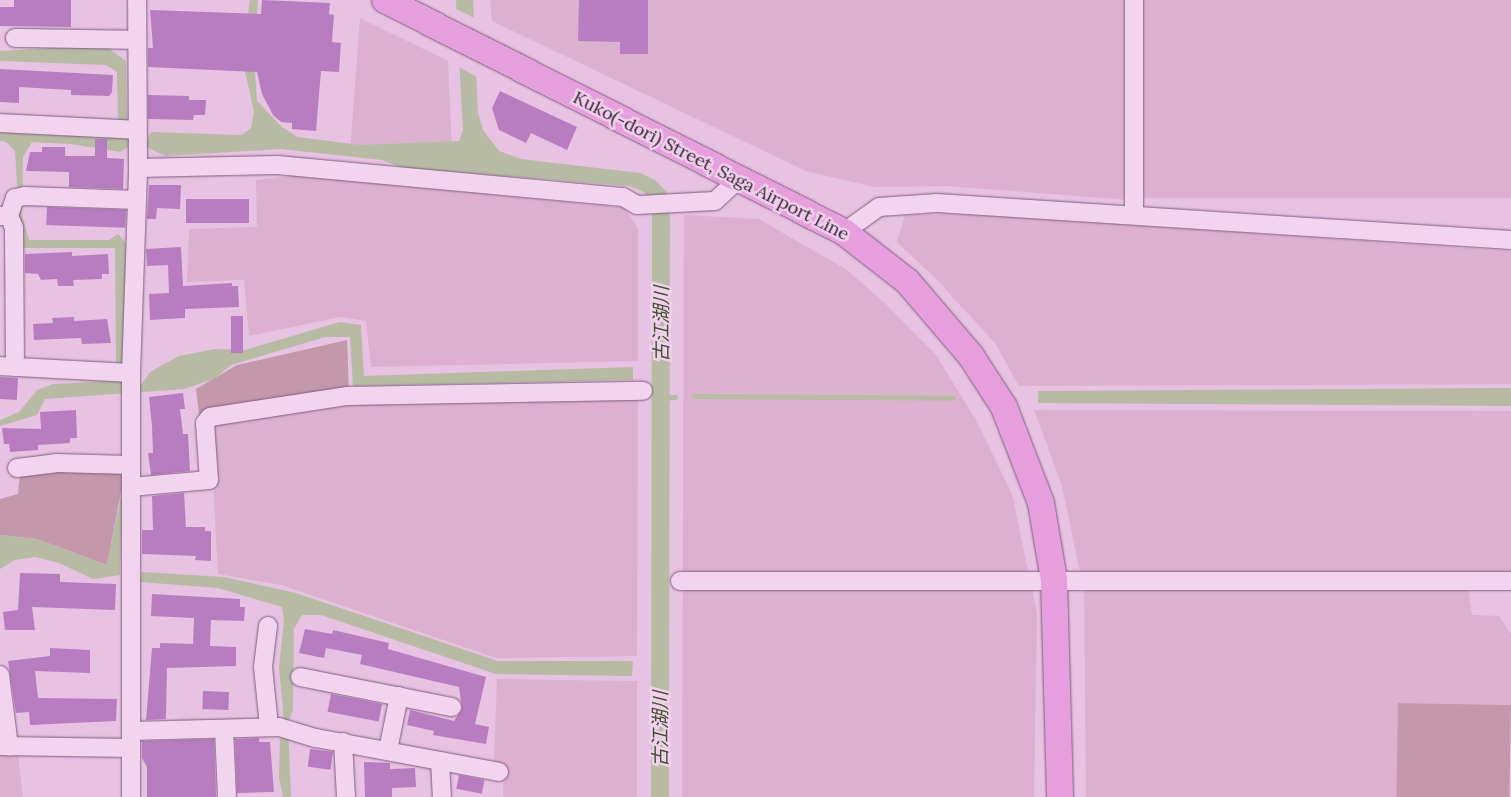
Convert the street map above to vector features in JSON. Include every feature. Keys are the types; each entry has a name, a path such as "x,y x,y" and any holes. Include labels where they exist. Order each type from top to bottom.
{"main road":[{"name":"Kuko(-dori) Street, Saga Airport Line","path":"385,0 844,232 907,281 971,356 1004,407 1040,503 1054,580 1060,797"}],"street":[{"path":"131,797 132,465 125,379 137,200 131,141 137,0"},
{"path":"1134,0 1134,214"},
{"path":"15,38 136,40"},
{"path":"0,123 131,141 277,165 623,197 637,205 715,201 739,179"},
{"path":"125,379 8,366 14,228 4,216 20,197 137,200"},
{"path":"844,232 878,207 937,203 1134,214 1511,240"},
{"path":"132,487 209,480 205,424 210,417 347,396 643,391"},
{"path":"17,468 56,463 132,465"},
{"path":"680,580 1511,581"},
{"path":"268,626 263,667 280,728"},
{"path":"0,675 4,746 131,739 224,729 280,728 499,772"},
{"path":"300,677 452,707"},
{"path":"388,750 399,696"},
{"path":"224,729 227,797"},
{"path":"343,742 346,797"},
{"path":"440,761 442,797"}],"shaded area":[{"path":"490,0 1127,0 1128,200 947,186 874,187 806,171 492,21"},
{"path":"1140,0 1511,0 1511,198 1140,198"},
{"path":"360,18 448,61 452,155 350,152"},
{"path":"302,175 625,208 638,229 638,361 371,367 366,321 340,317 249,336 244,280 187,282 189,229 257,227 256,180"},
{"path":"979,214 1511,251 1511,384 1019,386 995,343 938,281 897,242 905,215"},
{"path":"684,215 759,219 847,270 886,304 936,355 976,420 1012,494 1037,613 1034,797 682,797"},
{"path":"347,340 349,392 199,414 196,389 237,365"},
{"path":"638,397 637,656 496,658 281,585 218,574 210,424 349,402"},
{"path":"1034,410 1511,411 1511,573 1080,572 1062,486"},
{"path":"53,469 125,471 107,565 37,539 0,535 0,499 18,494 20,474"},
{"path":"1084,587 1468,587 1472,615 1499,616 1511,634 1511,705 1398,703 1398,797 1086,797"},
{"path":"497,679 637,681 637,797 503,797 503,771 494,760"},
{"path":"1398,703 1511,705 1509,797 1396,797"},
{"path":"0,753 18,753 23,797 0,797"}],"water":[{"name":"古江湖川","path":"250,0 258,0 254,59 257,101 282,127 298,137 360,145 459,141 463,131 456,0 473,0 478,113 483,130 499,151 521,159 640,173 655,180 667,192 670,218 669,797 651,797 652,209 644,192 629,186 403,168 382,160 281,149 166,156 148,148 128,147 120,152 71,144 32,142 23,157 22,215 29,240 109,240 118,234 126,243 125,360 119,379 124,384 142,384 150,372 179,356 215,349 245,350 340,322 361,325 364,376 633,367 633,380 353,386 350,337 325,337 231,365 214,379 184,389 45,399 37,415 0,426 0,420 19,412 37,390 53,384 112,381 116,361 115,248 21,248 15,151 6,142 0,141 0,131 116,135 118,116 117,72 106,65 0,61 0,51 84,46 108,48 126,61 127,138 147,139 152,132 242,135 251,128 254,112 242,57"},
{"path":"1511,388 1511,406 1038,403 1038,391"},
{"path":"123,486 120,575 93,579 59,563 35,557 15,560 0,569 0,535 37,539 107,565"},
{"path":"142,572 224,577 296,593 498,661 633,661 632,676 496,674 321,615 302,615 294,629 293,710 288,723 291,797 283,797 279,778 280,736 284,721 279,667 284,621 282,607 218,588 140,582"}],"pier":[{"path":"456,9 475,18 477,77 459,67"}],"building":[{"path":"14,0 71,0 71,27 0,26 0,7 14,7"},
{"path":"262,0 330,3 329,14 334,15 332,42 341,43 339,72 321,71 316,131 292,129 292,123 281,122 273,115 262,94 257,72 148,67 148,48 153,48 150,10 261,14"},
{"path":"579,0 648,0 648,54 620,54 620,42 578,41"},
{"path":"0,69 113,75 112,92 109,96 71,95 71,90 19,87 19,103 0,102"},
{"path":"500,91 577,127 567,150 531,133 526,143 499,130 492,108"},
{"path":"148,95 189,96 189,100 206,100 205,115 194,115 193,120 148,119"},
{"path":"95,139 107,139 107,158 124,159 123,189 69,187 69,172 26,171 30,152 42,152 42,147 65,147 65,156 95,156"},
{"path":"149,185 181,185 180,209 157,208 156,219 147,219"},
{"path":"186,199 249,199 249,223 186,223"},
{"path":"47,207 126,210 125,228 46,225"},
{"path":"181,247 183,286 232,283 232,286 238,286 239,307 185,309 185,318 150,320 149,294 169,293 168,265 147,266 146,249"},
{"path":"72,252 72,256 108,254 109,274 102,274 102,279 73,280 74,286 58,286 57,279 41,280 38,274 25,273 25,254"},
{"path":"231,316 243,316 243,353 231,353"},
{"path":"74,317 74,321 107,319 111,343 82,344 81,338 34,340 33,324 53,323 52,318"},
{"path":"0,377 18,378 17,400 0,399"},
{"path":"183,393 185,409 180,409 183,434 188,434 190,471 151,475 148,453 153,453 149,397"},
{"path":"76,410 77,438 70,438 70,443 38,445 38,450 10,452 9,444 4,444 2,428 41,429 40,412"},
{"path":"184,493 186,527 205,527 205,531 211,531 211,561 195,560 196,556 142,554 142,530 153,530 152,496"},
{"path":"20,573 60,574 60,582 116,584 115,610 32,607 35,630 5,630 3,612 18,610"},
{"path":"152,594 240,599 240,607 245,607 244,621 211,620 210,646 236,647 236,666 167,668 166,719 146,720 152,648 160,648 160,643 193,644 194,618 151,616"},
{"path":"305,629 332,634 333,630 389,643 388,649 486,677 475,724 489,727 486,744 433,735 434,731 407,725 410,710 454,721 462,709 459,687 360,664 362,655 326,648 324,658 299,653"},
{"path":"50,648 90,650 90,673 35,671 38,698 117,699 116,721 30,725 29,712 16,713 8,661 50,656"},
{"path":"203,691 229,692 228,710 202,709"},
{"path":"331,694 382,704 379,722 328,712"},
{"path":"259,738 259,742 270,742 274,792 237,793 235,739"},
{"path":"214,739 216,797 147,797 147,767 142,758 142,741"},
{"path":"310,749 333,752 331,770 308,767"},
{"path":"364,762 390,763 390,769 415,768 416,787 392,788 392,797 365,797"},
{"path":"459,775 485,780 482,794 456,789"}],"waterway":[{"path":"694,396 953,398"},
{"path":"663,398 675,397"}]}
